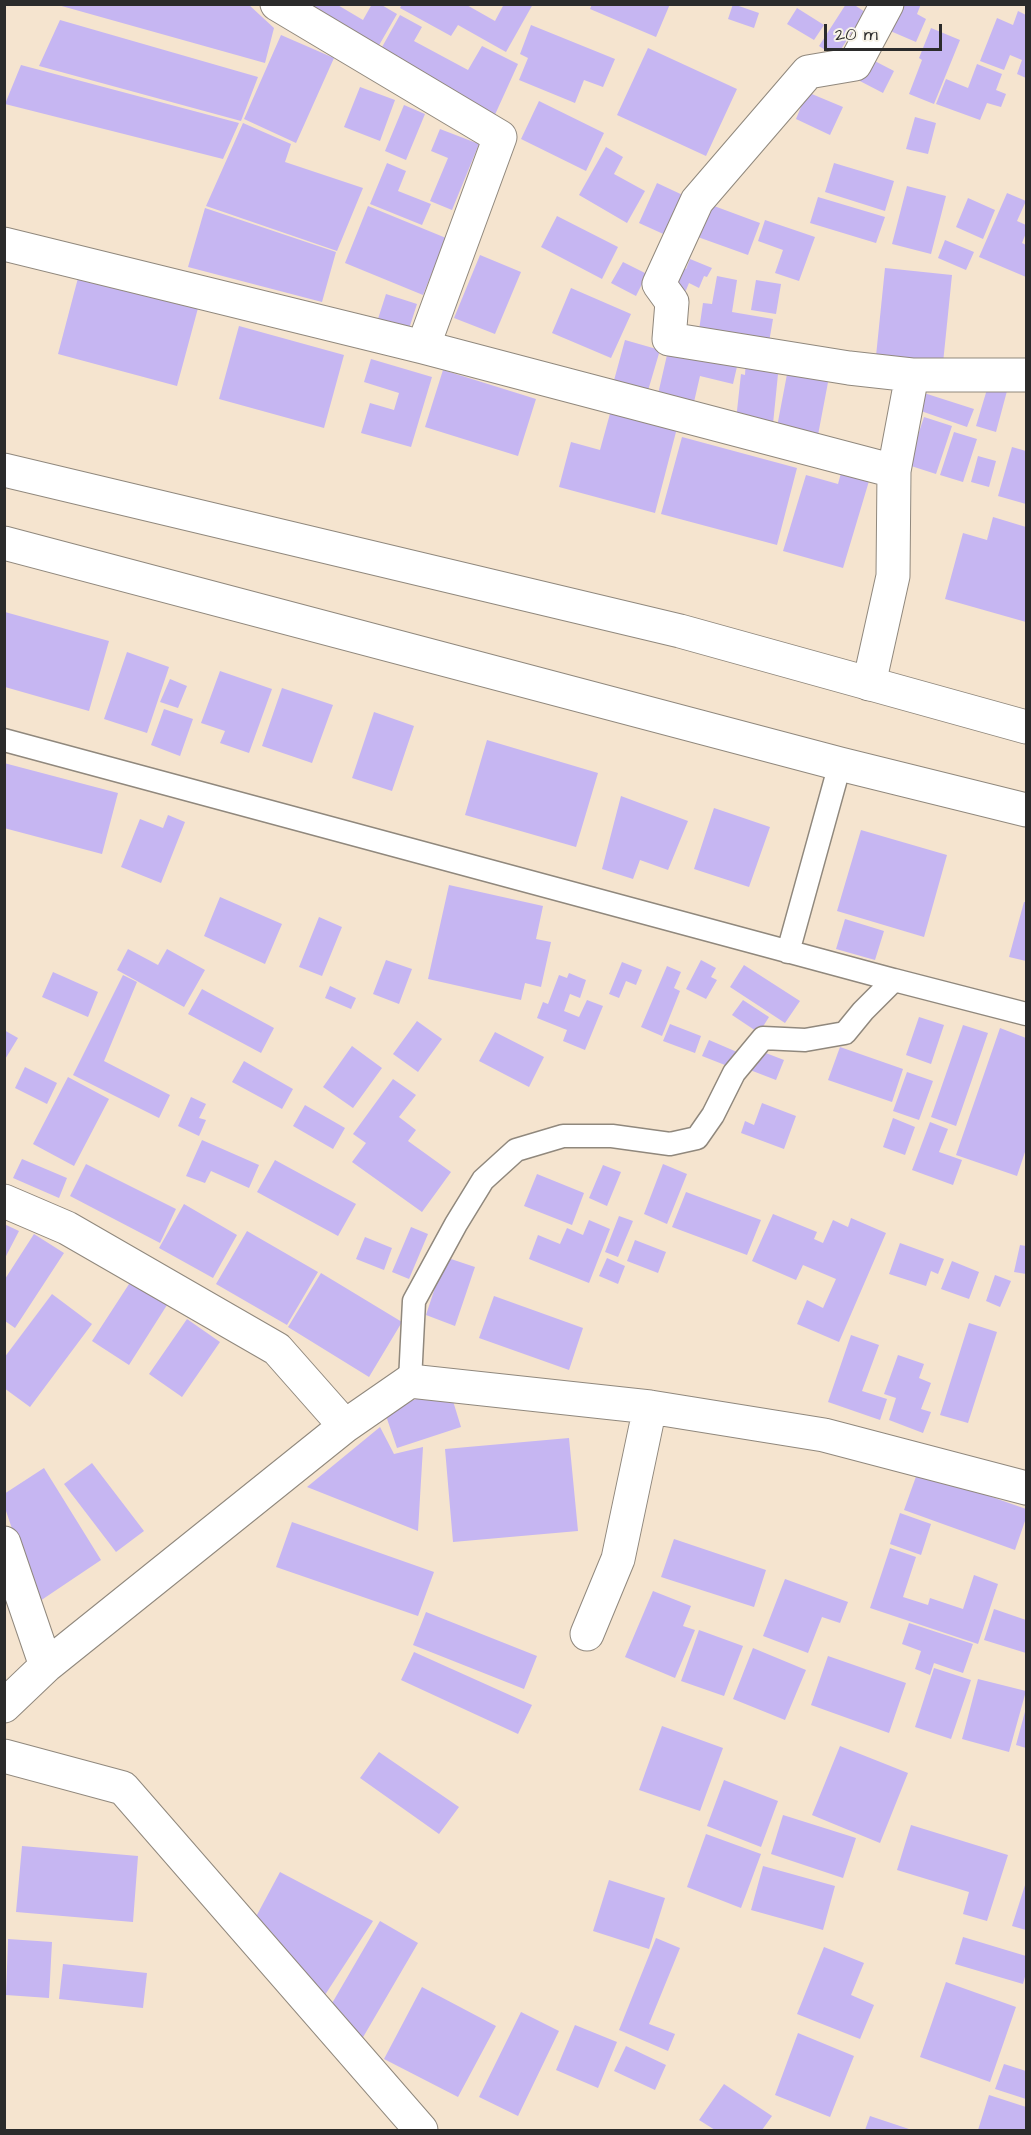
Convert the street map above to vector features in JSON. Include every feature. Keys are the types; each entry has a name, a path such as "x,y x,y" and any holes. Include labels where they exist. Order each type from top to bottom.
{"street":[{"path":"277,4 500,137 423,347"},
{"path":"886,4 855,64 808,72 697,201 658,284 672,302 669,339 849,368 912,375 1026,375"},
{"path":"4,244 423,347 894,471"},
{"path":"869,684 893,576 894,471 912,375"},
{"path":"4,470 680,631 1026,727"},
{"path":"4,543 840,764 1026,810"},
{"path":"4,1201 67,1228 277,1349 345,1426"},
{"path":"4,1706 46,1666 345,1426 410,1381 650,1407 824,1435 1026,1488"},
{"path":"586,1634 618,1559 650,1407"},
{"path":"4,1543 46,1666"},
{"path":"4,1756 123,1788 421,2130"}],"lane":[{"path":"4,740 1026,1014"},
{"path":"788,951 840,764"},
{"path":"410,1381 414,1301 483,1180 516,1150 562,1136 612,1136 670,1144 697,1138 713,1115 734,1073 763,1038 805,1040 845,1033 894,980"}],"building":[{"path":"248,4 274,28 265,63 58,5"},
{"path":"305,4 336,4 363,20 372,4 380,4 397,14 374,54"},
{"path":"402,4 465,4 495,21 504,4 533,4 506,52 458,25 451,36 400,8"},
{"path":"592,4 670,4 656,37 590,9"},
{"path":"733,4 759,13 754,28 728,19"},
{"path":"846,4 853,4 865,12 836,57 819,46"},
{"path":"899,4 921,4 917,14 926,19 916,42 888,30"},
{"path":"797,8 824,25 814,40 787,24"},
{"path":"1018,11 1026,15 1026,78 1017,74 1022,60 1010,55 1004,70 980,61 997,18 1013,25"},
{"path":"400,15 422,27 414,41 468,70 482,46 518,64 493,119 377,56"},
{"path":"60,20 258,77 241,121 39,66"},
{"path":"531,25 615,59 603,87 584,80 575,103 519,80 528,58 520,54"},
{"path":"931,28 960,40 934,104 909,94 922,60 919,58"},
{"path":"281,35 334,58 296,143 244,119"},
{"path":"648,48 737,89 706,156 617,115"},
{"path":"867,57 894,71 883,93 856,79"},
{"path":"977,64 1002,74 996,90 1006,94 1001,107 987,103 980,120 936,104 946,79 968,88"},
{"path":"21,65 239,123 223,159 5,104"},
{"path":"360,87 395,100 380,141 344,127"},
{"path":"807,92 843,107 830,135 796,119"},
{"path":"539,101 604,133 586,171 521,139"},
{"path":"404,105 425,114 406,160 385,151"},
{"path":"915,117 936,123 928,154 906,149"},
{"path":"243,123 291,144 285,162 363,188 337,251 206,206"},
{"path":"440,129 479,144 452,210 430,201 448,158 431,151"},
{"path":"606,147 623,157 614,174 645,191 627,223 579,195"},
{"path":"387,163 406,171 398,191 431,204 422,225 370,204"},
{"path":"834,163 894,181 885,211 825,192"},
{"path":"657,183 687,197 670,237 639,223"},
{"path":"907,186 946,196 931,254 892,244"},
{"path":"1007,193 1026,201 1017,221 1026,225 1022,243 1026,245 1026,277 979,257"},
{"path":"818,197 885,217 876,243 810,223"},
{"path":"968,198 995,210 983,239 956,227"},
{"path":"706,203 760,223 748,255 695,236"},
{"path":"368,206 446,238 423,295 345,263"},
{"path":"205,208 336,252 322,302 188,267"},
{"path":"557,216 618,247 602,279 541,247"},
{"path":"765,220 815,237 799,281 775,273 783,250 758,241"},
{"path":"945,240 974,252 966,270 938,258"},
{"path":"480,255 521,272 495,334 454,318"},
{"path":"690,259 712,268 707,277 704,276 699,288 689,283 684,295 669,289 679,266 686,269"},
{"path":"623,262 647,274 636,296 611,283"},
{"path":"885,268 952,275 943,363 876,356"},
{"path":"717,276 737,280 732,312 773,319 768,348 698,337 703,303 712,304"},
{"path":"78,278 138,294 142,281 201,297 177,386 58,354"},
{"path":"756,280 781,284 776,314 751,310"},
{"path":"571,288 631,314 611,358 552,333"},
{"path":"386,294 417,304 408,332 377,322"},
{"path":"239,326 344,355 324,428 219,399"},
{"path":"625,340 660,350 647,394 613,384"},
{"path":"670,342 739,358 733,384 700,376 694,402 658,394"},
{"path":"371,359 432,377 411,447 361,433 370,403 394,410 399,393 364,382"},
{"path":"746,359 779,364 773,424 736,420 741,374 745,375"},
{"path":"788,369 829,377 818,435 777,427"},
{"path":"443,370 536,399 518,456 425,427"},
{"path":"988,386 1007,391 996,432 976,426"},
{"path":"924,393 974,409 967,427 918,410"},
{"path":"611,410 677,428 655,513 559,487 571,442 600,450"},
{"path":"924,417 952,426 936,474 908,465"},
{"path":"954,432 977,439 963,482 940,475"},
{"path":"682,437 797,468 777,545 661,514"},
{"path":"1012,447 1026,451 1026,504 998,496"},
{"path":"978,456 996,461 989,487 971,482"},
{"path":"841,473 869,481 843,568 783,551 806,475 838,484"},
{"path":"993,517 1026,527 1026,622 945,599 963,533 987,540"},
{"path":"5,612 109,641 89,711 5,687"},
{"path":"127,652 169,667 147,733 104,719"},
{"path":"220,671 272,689 249,753 220,743 225,731 201,723"},
{"path":"170,679 187,686 178,708 160,702"},
{"path":"282,688 333,705 312,763 262,746"},
{"path":"164,709 193,719 180,756 151,745"},
{"path":"374,712 414,726 392,791 352,778"},
{"path":"487,740 598,773 576,847 465,815"},
{"path":"4,763 118,793 102,854 4,828"},
{"path":"621,796 688,821 668,870 640,860 633,879 602,869"},
{"path":"714,808 770,827 749,887 694,869"},
{"path":"168,815 185,822 161,883 121,867 140,819 163,828"},
{"path":"861,830 947,855 924,937 837,911"},
{"path":"449,885 543,906 536,939 551,942 541,987 525,983 521,1000 428,979"},
{"path":"220,897 282,924 265,964 204,936"},
{"path":"1024,902 1026,902 1026,961 1009,957"},
{"path":"319,917 342,927 322,976 299,967"},
{"path":"845,919 884,931 875,960 836,949"},
{"path":"128,949 158,965 167,949 205,970 184,1007 117,970"},
{"path":"386,960 412,969 399,1004 373,994"},
{"path":"701,960 716,968 711,977 717,980 706,999 686,989"},
{"path":"622,962 642,970 636,985 626,981 619,998 609,994"},
{"path":"744,965 800,1001 785,1023 730,987"},
{"path":"667,966 681,972 674,988 680,991 662,1036 641,1027"},
{"path":"53,972 98,992 88,1017 42,997"},
{"path":"569,973 586,980 580,998 570,994 564,1011 579,1017 587,1000 603,1006 585,1050 563,1041 567,1030 537,1018 543,1002 548,1004 559,975 567,978"},
{"path":"123,975 137,982 104,1061 170,1095 159,1118 73,1075"},
{"path":"330,986 356,998 351,1009 325,998"},
{"path":"202,989 274,1028 261,1053 188,1014"},
{"path":"743,1000 769,1017 759,1033 732,1015"},
{"path":"919,1017 944,1025 931,1064 906,1055"},
{"path":"417,1021 442,1039 418,1072 393,1054"},
{"path":"670,1024 701,1036 695,1053 663,1041"},
{"path":"963,1025 988,1033 956,1126 931,1117"},
{"path":"1000,1028 1026,1038 1026,1149 1017,1176 956,1155"},
{"path":"4,1030 18,1038 4,1061"},
{"path":"495,1032 544,1057 529,1087 479,1061"},
{"path":"709,1040 737,1052 730,1067 702,1056"},
{"path":"352,1046 382,1068 353,1108 323,1087"},
{"path":"840,1047 903,1069 892,1102 828,1080"},
{"path":"758,1050 784,1060 776,1080 750,1070"},
{"path":"244,1061 293,1089 282,1109 232,1082"},
{"path":"25,1067 57,1083 47,1104 15,1088"},
{"path":"907,1072 933,1081 919,1120 893,1111"},
{"path":"68,1077 109,1099 74,1166 33,1144"},
{"path":"393,1079 416,1095 399,1117 416,1130 408,1141 451,1172 422,1212 352,1162 366,1143 353,1134"},
{"path":"191,1097 206,1104 199,1118 206,1120 199,1136 178,1126"},
{"path":"762,1103 796,1116 784,1149 741,1133 745,1121 754,1125"},
{"path":"305,1105 345,1128 333,1149 293,1126"},
{"path":"893,1118 915,1127 905,1155 883,1147"},
{"path":"930,1122 948,1129 939,1152 962,1160 953,1185 912,1170"},
{"path":"202,1140 259,1165 249,1188 211,1171 205,1183 186,1176"},
{"path":"22,1159 67,1178 59,1198 13,1178"},
{"path":"275,1160 356,1204 338,1236 257,1192"},
{"path":"86,1164 176,1209 160,1243 70,1196"},
{"path":"663,1164 687,1174 667,1224 644,1214"},
{"path":"603,1165 621,1172 607,1206 589,1198"},
{"path":"537,1174 584,1193 572,1225 524,1206"},
{"path":"686,1192 761,1220 747,1255 672,1227"},
{"path":"184,1204 237,1235 213,1278 159,1248"},
{"path":"773,1214 817,1232 814,1239 823,1243 833,1220 848,1227 851,1218 886,1233 839,1342 797,1324 807,1300 823,1308 836,1279 803,1265 796,1280 752,1261"},
{"path":"619,1216 633,1221 618,1257 605,1252"},
{"path":"589,1220 610,1229 589,1283 529,1259 538,1235 560,1244 567,1228 583,1235"},
{"path":"4,1224 19,1231 4,1260"},
{"path":"411,1227 428,1234 409,1279 392,1272"},
{"path":"247,1231 318,1272 287,1325 216,1284"},
{"path":"34,1234 64,1253 15,1328 5,1321 5,1279"},
{"path":"365,1237 392,1248 384,1270 356,1259"},
{"path":"635,1240 666,1252 658,1273 627,1261"},
{"path":"900,1243 944,1259 938,1274 931,1271 926,1286 889,1274"},
{"path":"1020,1245 1026,1246 1026,1274 1014,1272"},
{"path":"445,1257 475,1267 455,1326 426,1315"},
{"path":"607,1258 625,1266 618,1284 599,1276"},
{"path":"952,1261 979,1272 969,1299 941,1289"},
{"path":"321,1273 402,1322 369,1377 288,1327"},
{"path":"995,1275 1011,1281 1000,1307 986,1301"},
{"path":"131,1281 167,1305 129,1365 92,1341"},
{"path":"52,1294 92,1324 30,1407 4,1388 4,1358"},
{"path":"494,1296 583,1328 569,1370 479,1338"},
{"path":"187,1319 220,1342 182,1397 149,1374"},
{"path":"969,1323 997,1332 968,1423 940,1415"},
{"path":"851,1335 879,1345 862,1391 887,1399 880,1420 828,1402"},
{"path":"898,1355 924,1364 919,1378 931,1383 921,1409 931,1412 923,1433 889,1420 896,1398 884,1394"},
{"path":"449,1388 461,1427 397,1448 384,1410"},
{"path":"380,1427 394,1454 423,1447 418,1531 307,1487"},
{"path":"569,1438 578,1531 453,1542 445,1449"},
{"path":"92,1463 144,1531 116,1552 64,1484"},
{"path":"44,1468 101,1560 37,1603 4,1505 4,1494"},
{"path":"918,1471 1026,1509 1026,1518 1015,1550 904,1510"},
{"path":"900,1513 931,1524 921,1555 890,1544"},
{"path":"292,1522 434,1572 418,1616 276,1567"},
{"path":"674,1539 766,1570 754,1607 661,1577"},
{"path":"890,1548 916,1557 903,1597 928,1605 930,1598 963,1609 974,1575 998,1584 978,1644 870,1608"},
{"path":"785,1579 848,1602 840,1623 822,1617 808,1653 763,1636"},
{"path":"653,1591 691,1606 683,1626 695,1630 675,1678 625,1657"},
{"path":"994,1609 1026,1620 1026,1653 984,1640"},
{"path":"426,1612 537,1656 524,1689 413,1645"},
{"path":"909,1623 973,1644 963,1673 934,1663 930,1675 915,1669 921,1651 902,1644"},
{"path":"699,1630 743,1646 724,1696 681,1681"},
{"path":"753,1648 806,1670 785,1720 733,1699"},
{"path":"414,1652 532,1705 518,1734 401,1680"},
{"path":"828,1656 906,1683 889,1733 811,1705"},
{"path":"934,1668 971,1680 951,1739 915,1727"},
{"path":"978,1679 1026,1691 1009,1752 962,1739"},
{"path":"1026,1708 1026,1748 1016,1745"},
{"path":"662,1726 723,1748 700,1811 639,1790"},
{"path":"840,1746 908,1773 880,1843 812,1815"},
{"path":"379,1752 459,1807 439,1834 360,1778"},
{"path":"724,1780 778,1801 761,1847 707,1826"},
{"path":"783,1815 856,1838 843,1878 771,1854"},
{"path":"911,1825 1008,1855 987,1921 963,1914 969,1892 897,1870"},
{"path":"706,1834 761,1854 741,1908 687,1887"},
{"path":"22,1846 138,1856 133,1922 16,1912"},
{"path":"763,1866 835,1886 823,1930 751,1910"},
{"path":"280,1872 373,1921 323,1998 251,1926"},
{"path":"609,1880 665,1898 649,1949 593,1931"},
{"path":"1026,1882 1026,1930 1012,1926"},
{"path":"380,1921 418,1943 362,2039 324,2017"},
{"path":"963,1937 1026,1956 1026,1973 1023,1984 955,1964"},
{"path":"656,1938 680,1948 649,2024 675,2034 668,2051 619,2030"},
{"path":"8,1939 52,1942 49,1998 6,1995"},
{"path":"824,1947 864,1963 851,1995 874,2005 860,2039 797,2014"},
{"path":"63,1964 147,1973 143,2008 59,1999"},
{"path":"946,1982 1016,2007 990,2082 920,2057"},
{"path":"422,1987 496,2026 458,2097 384,2059"},
{"path":"521,2012 559,2031 518,2116 479,2097"},
{"path":"575,2025 617,2042 598,2088 556,2070"},
{"path":"798,2033 854,2056 830,2117 775,2095"},
{"path":"626,2046 666,2065 655,2090 614,2071"},
{"path":"1004,2064 1026,2071 1026,2099 995,2089"},
{"path":"724,2084 772,2116 762,2130 715,2130 699,2120"},
{"path":"989,2095 1026,2107 1026,2130 978,2130"},
{"path":"870,2116 912,2130 865,2130"}]}
